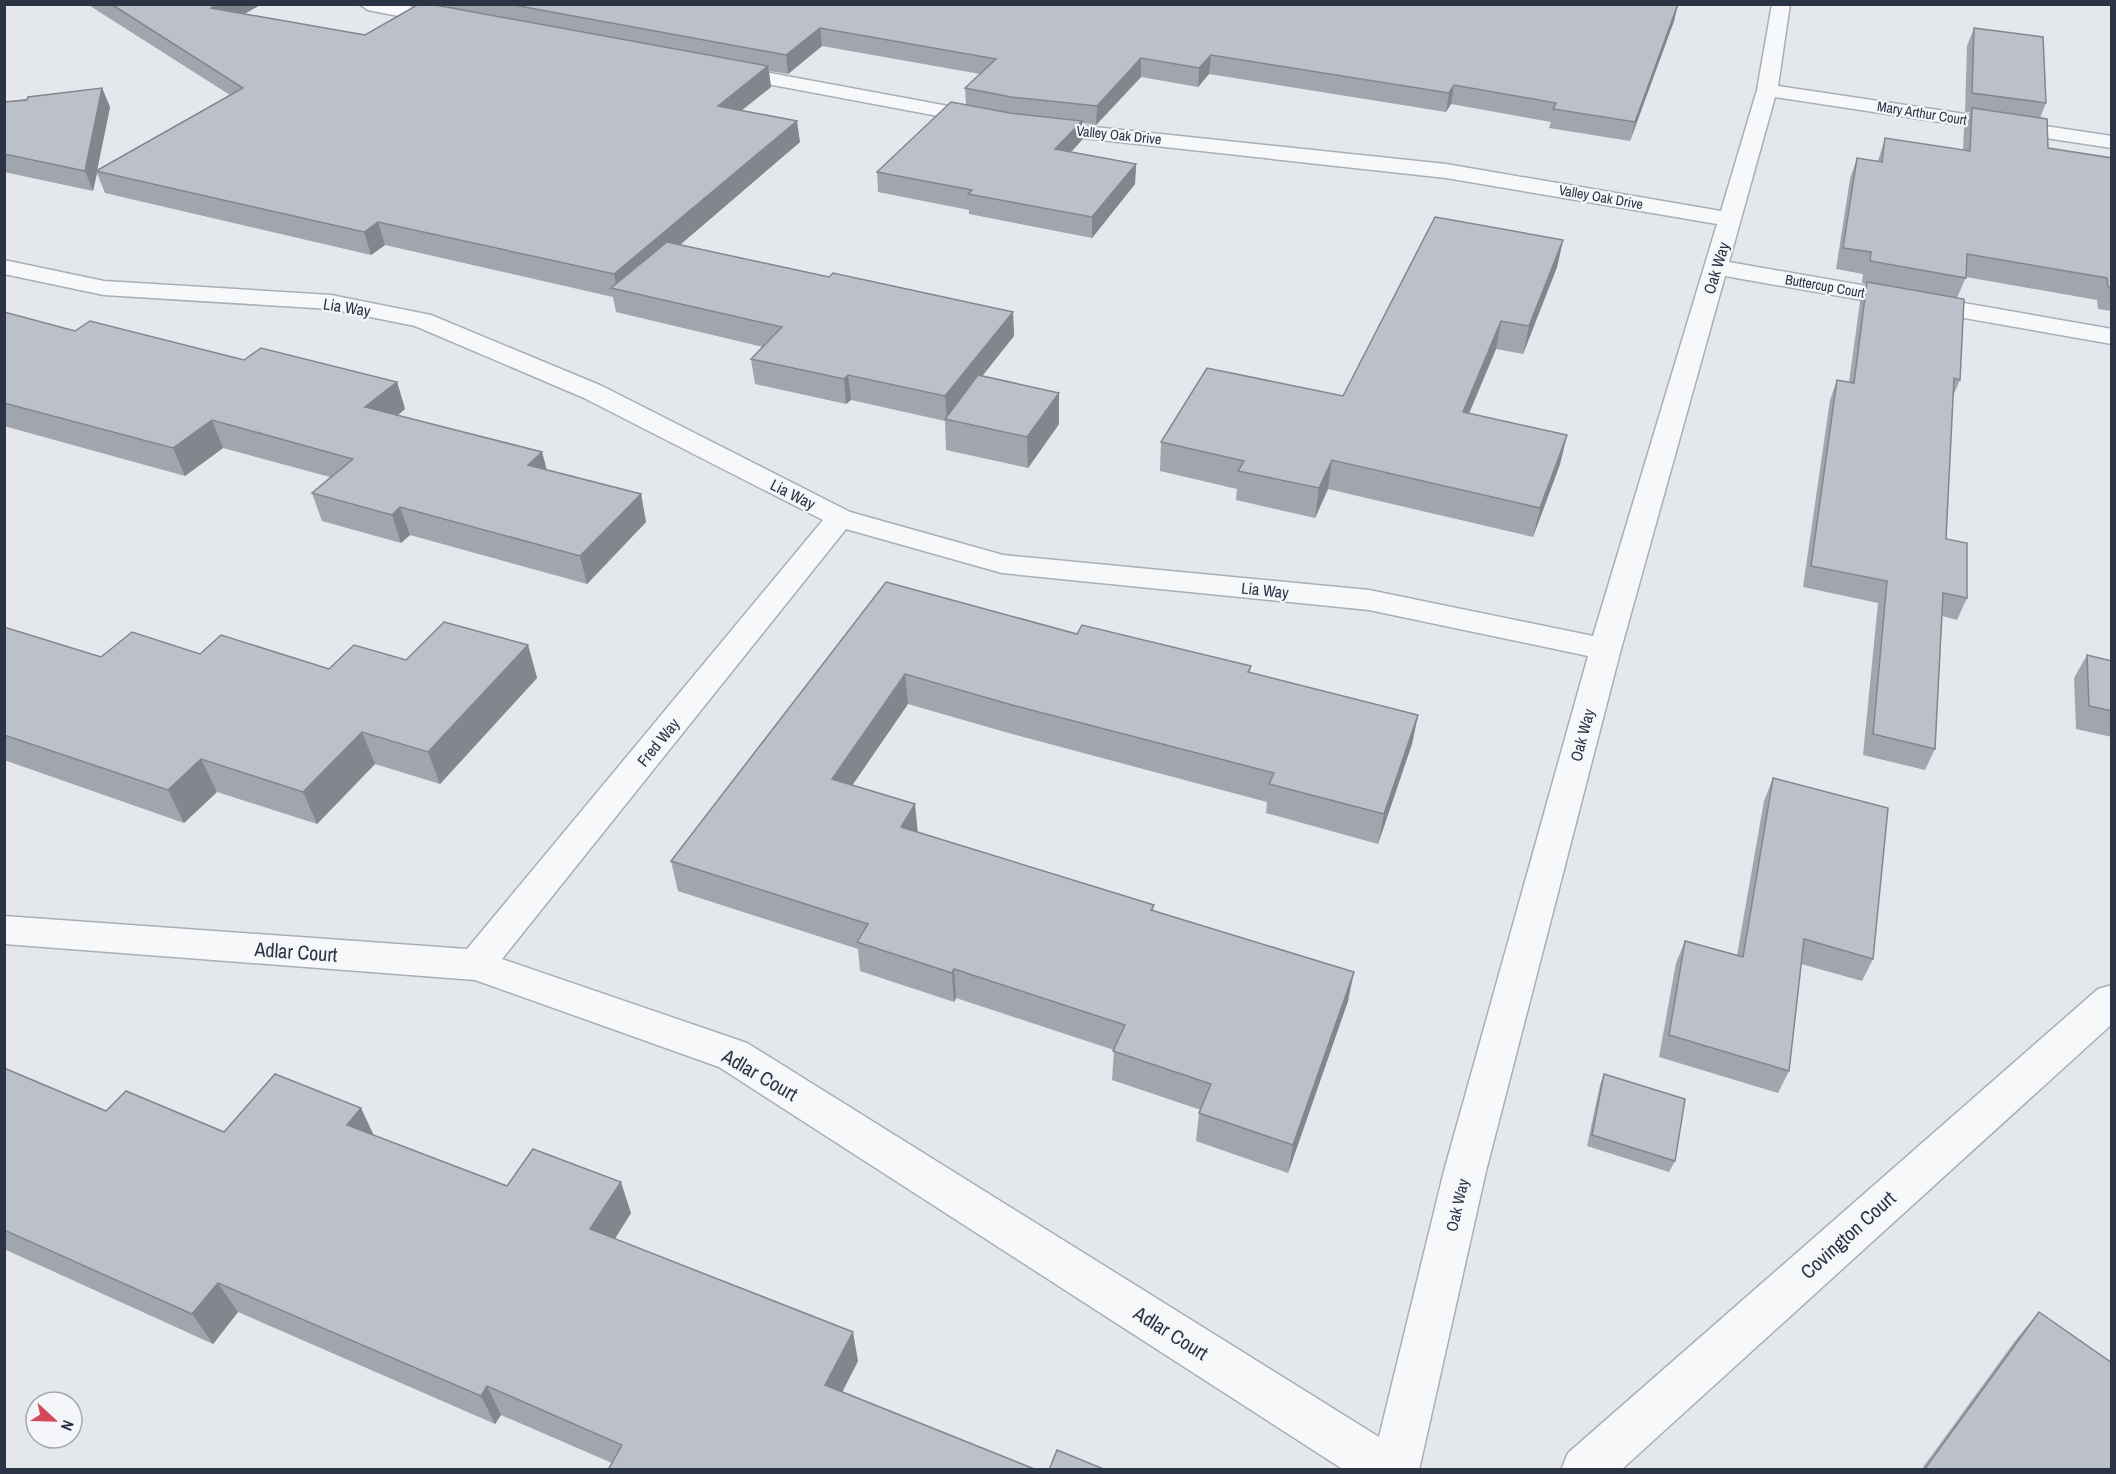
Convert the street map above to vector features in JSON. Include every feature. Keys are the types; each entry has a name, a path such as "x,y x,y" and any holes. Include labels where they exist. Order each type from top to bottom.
{"street":[{"path":"368,4 473,24"},
{"name":"Oak Way","path":"1395,1470 1465,1171 1605,649 1767,90 1780,4"},
{"name":"Valley Oak Drive","path":"707,68 1017,124 1446,171 1731,220"},
{"name":"Mary Arthur Court","path":"1767,90 2112,142"},
{"name":"Lia Way","path":"4,267 104,288 331,302 422,320 593,392 840,518 1002,564 1369,600 1605,649"},
{"name":"Buttercup Court","path":"1716,267 2112,337"},
{"name":"Fred Way","path":"476,965 840,518"},
{"name":"Adlar Court","path":"4,930 476,965 733,1055 1388,1470"},
{"name":"Covington Court","path":"1585,1470 2112,1000"}],"building":[{"path":"111,4 217,4 211,8 365,35 419,4 430,4 768,66 718,106 797,121 614,274 378,222 364,232 96,171 243,88"},
{"path":"508,4 1678,4 1635,122 1553,109 1556,103 1454,85 1449,93 1211,55 1199,68 1141,58 1097,106 1011,97 965,88 996,59 820,28 786,55"},
{"path":"1974,28 2043,37 2046,103 1972,93"},
{"path":"102,88 85,171 4,154 4,102"},
{"path":"951,102 1010,113 1082,121 1055,149 1136,164 1092,217 968,194 972,190 877,172"},
{"path":"1972,108 2047,119 2048,148 2112,158 2112,288 2108,287 2107,278 1967,254 1966,278 1870,261 1871,252 1843,248 1857,158 1882,162 1885,138 1970,151"},
{"path":"1435,217 1563,240 1529,326 1501,321 1463,412 1567,435 1540,508 1332,460 1319,488 1238,471 1244,461 1161,442 1207,368 1343,396"},
{"path":"667,242 829,277 833,273 1013,312 945,396 848,375 844,379 751,359 782,327 611,288"},
{"path":"1867,282 1964,299 1960,380 1954,378 1946,539 1967,543 1967,598 1943,593 1935,749 1873,734 1887,581 1811,566 1837,380 1854,383"},
{"path":"4,312 75,331 90,321 244,360 261,348 397,382 365,407 542,452 528,465 641,494 580,556 400,507 392,515 312,493 353,459 212,420 173,448 4,403"},
{"path":"978,375 1059,393 1027,437 945,419"},
{"path":"886,582 1077,634 1082,625 1251,666 1248,672 1418,715 1384,814 1269,784 1274,773 1012,705 905,674 832,779 915,804 901,827 1154,905 1151,910 1354,972 1293,1145 1199,1113 1211,1084 1113,1051 1125,1025 954,969 952,973 857,942 868,924 671,861"},
{"path":"444,622 528,645 428,752 362,732 303,792 201,759 168,790 4,735 4,627 101,657 132,632 200,654 221,635 329,669 354,645 406,660"},
{"path":"2087,655 2112,661 2112,711 2089,706"},
{"path":"1773,778 1888,808 1873,959 1804,939 1789,1071 1669,1035 1685,941 1743,957"},
{"path":"4,1068 106,1111 126,1091 224,1132 275,1074 361,1108 347,1125 507,1186 533,1149 621,1182 590,1229 853,1332 825,1385 1037,1470 608,1470 622,1445 487,1386 481,1396 218,1283 192,1314 4,1230"},
{"path":"1604,1074 1685,1099 1675,1161 1592,1135"},
{"path":"2039,1312 2112,1363 2112,1470 1924,1470"},
{"path":"1057,1450 1106,1470 1049,1470"}]}
